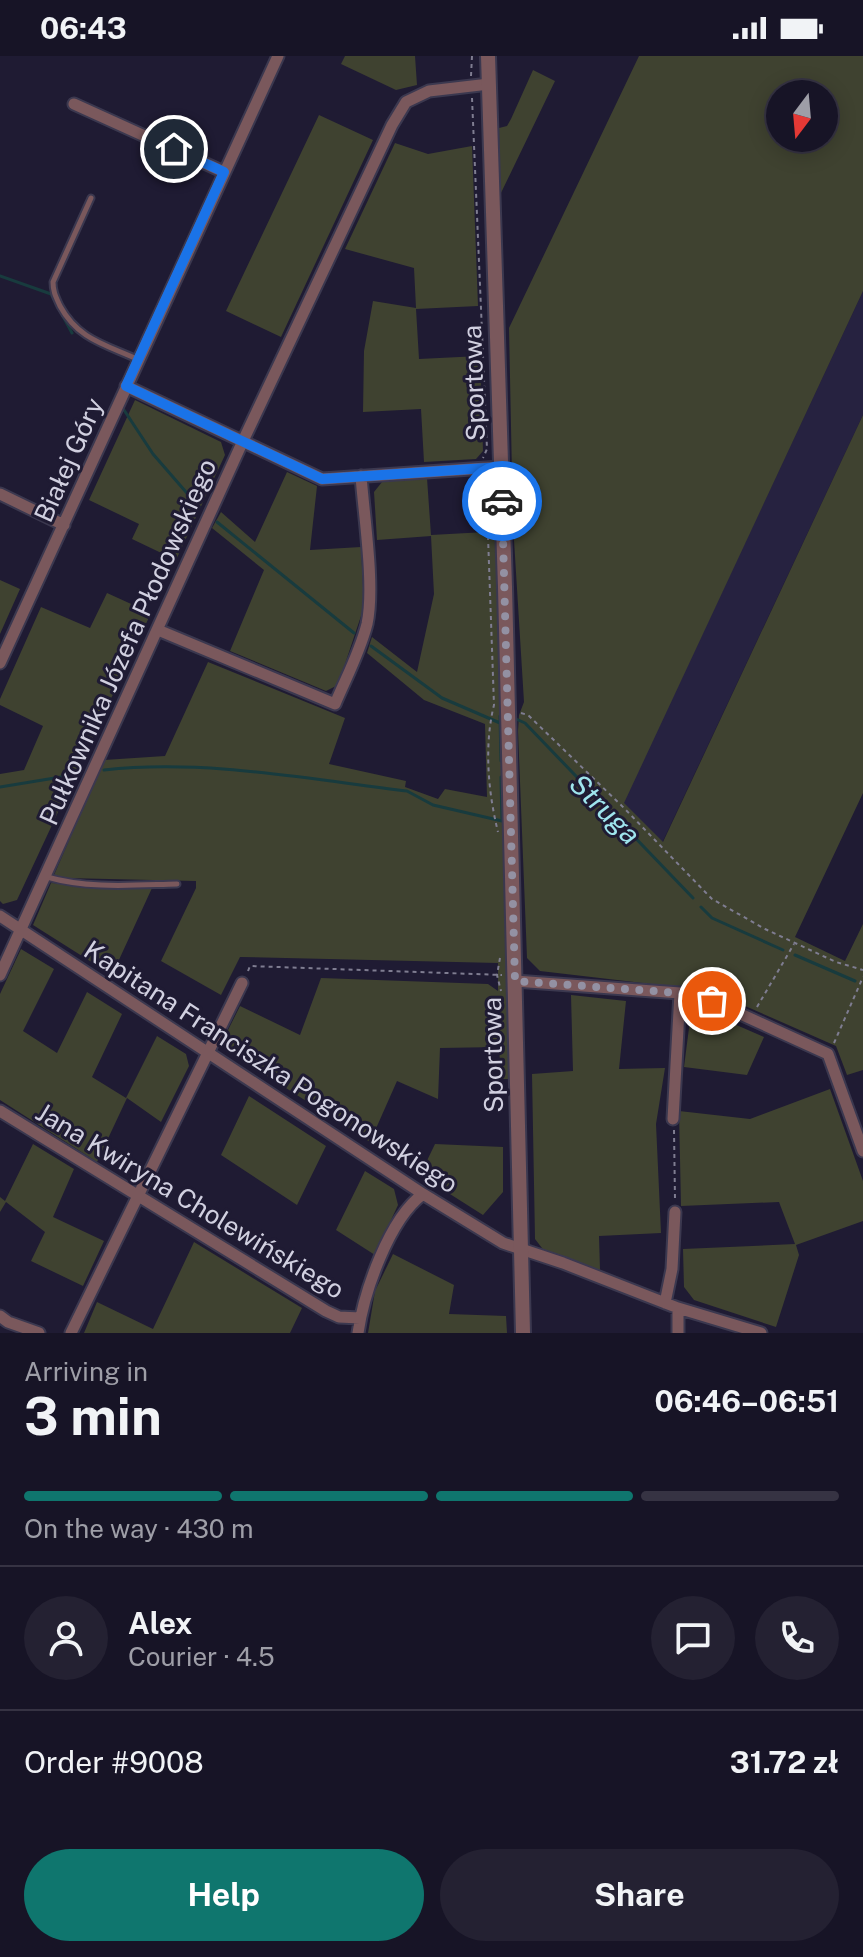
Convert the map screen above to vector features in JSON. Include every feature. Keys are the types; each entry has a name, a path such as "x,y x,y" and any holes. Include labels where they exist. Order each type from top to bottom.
{"street":[{"name":"Białej Góry","path":"0,663 278,56"},
{"name":"Sportowa","path":"488,56 523,1333"},
{"name":"Pułkownika Józefa Płodowskiego","path":"0,975 242,443 392,125 406,102 429,91 489,84"},
{"path":"74,104 224,172"},
{"path":"126,386 322,479 501,467"},
{"path":"158,630 335,704 368,620 370,599 361,476"},
{"path":"0,494 64,525"},
{"name":"Kapitana Franciszka Pogonowskiego","path":"0,916 423,1194 503,1243 678,1308 761,1333"},
{"path":"515,978 680,993 712,1001 827,1054 863,1151"},
{"path":"71,1333 242,983"},
{"path":"673,1119 680,993"},
{"name":"Jana Kwiryna Cholewińskiego","path":"0,1111 326,1311 339,1317 360,1318"},
{"path":"358,1333 360,1318 394,1226 410,1203 423,1194"},
{"path":"665,1303 672,1269 675,1212"},
{"path":"678,1308 678,1333"},
{"path":"0,1316 39,1333"}],"lane":[{"path":"91,198 53,282 53,292 68,320 79,332 138,360"},
{"path":"46,876 63,881 119,885 177,884"}],"path":[{"path":"472,56 470,86 474,101 487,449 483,467 488,483 494,705 489,724 492,813 496,823"},
{"path":"508,707 528,715 712,899 795,943 836,962 863,970"},
{"path":"752,1019 769,983 795,943"},
{"path":"242,983 250,966 515,978"},
{"path":"827,1054 863,977"},
{"path":"673,1119 675,1212"}],"shaded area":[{"path":"863,291 863,415 662,843 623,803"}],"green space":[{"path":"345,56 415,56 417,85 396,90 341,64"},
{"path":"639,56 863,56 863,291 624,803 663,842 863,415 863,793 795,937 845,961 863,924 863,1070 847,1075 836,1046 711,991 540,971 527,958 518,731 524,702 513,524 509,328"},
{"path":"533,70 555,81 500,195 499,128 507,126"},
{"path":"319,115 373,140 281,337 226,311"},
{"path":"395,143 428,154 472,146 478,306 416,309 419,359 480,356 483,451 476,459 424,462 421,409 363,412 364,351 373,301 416,308 414,268 345,249"},
{"path":"135,400 221,442 225,455 176,560 132,539 139,524 89,500"},
{"path":"287,472 317,486 310,550 361,547 364,607 338,685 326,691 230,651 264,570 212,528 221,512 255,542"},
{"path":"489,473 494,477 512,1079 501,1079 499,1047 440,1048 438,1099 397,1081 370,1142 230,1052 226,1034 240,1006 300,1035 321,978 488,984 498,991 498,963 240,957 221,995 161,961 196,888 196,881 64,878 54,875 104,760 165,756 208,662 345,718 329,764 406,781 405,787 438,799 445,789 487,797 485,724 424,700 367,653 372,637 417,672 434,594 431,536 377,540 374,492 382,482 427,478 431,535 486,532 484,483 478,474"},
{"path":"0,580 20,589 0,634"},
{"path":"107,593 151,613 17,900 3,904 0,901 0,774 24,770 43,726 0,705 0,699 41,607 90,628"},
{"path":"51,883 152,888 112,975 33,925"},
{"path":"21,949 54,969 23,1031 57,1053 87,992 122,1014 92,1077 126,1098 157,1036 186,1054 189,1066 161,1122 127,1098 97,1162 0,1100 0,994"},
{"path":"571,995 626,1001 619,1069 665,1068 656,1124 661,1233 599,1236 600,1270 545,1252 535,1239 532,1074 573,1071"},
{"path":"702,1010 764,1037 747,1075 684,1067 690,1020"},
{"path":"830,1089 863,1181 863,1221 796,1245 799,1255 776,1327 694,1300 684,1287 683,1249 795,1244 779,1202 681,1206 679,1111 750,1119"},
{"path":"249,1096 326,1146 297,1205 221,1155"},
{"path":"33,1144 74,1169 53,1217 104,1241 83,1286 31,1261 45,1232 6,1202 0,1212 0,1197 5,1201"},
{"path":"435,1144 503,1147 503,1192 483,1215 420,1175"},
{"path":"365,1171 394,1189 398,1205 375,1255 336,1230"},
{"path":"194,1242 302,1308 290,1333 84,1333 97,1302 153,1329"},
{"path":"393,1254 454,1285 449,1314 506,1316 507,1333 368,1333 375,1291"}],"waterway":[{"name":"Struga","path":"0,276 51,294 72,333"},
{"name":"Struga","path":"124,410 153,454 199,507"},
{"name":"Struga","path":"217,522 354,633"},
{"name":"Struga","path":"371,646 442,698 500,723"},
{"path":"500,716 501,761"},
{"name":"Struga","path":"516,719 525,723 693,898"},
{"path":"104,770 180,767 294,776 407,791 433,805 502,821 501,777"},
{"path":"0,787 73,775"},
{"name":"Struga","path":"701,907 712,918 783,950"},
{"name":"Struga","path":"795,955 855,981"}],"way so far":[{"path":"502,501 515,981 680,993 712,1001"}],"route":[{"path":"174,149 224,172 126,386 322,479 501,467 502,501"}]}
